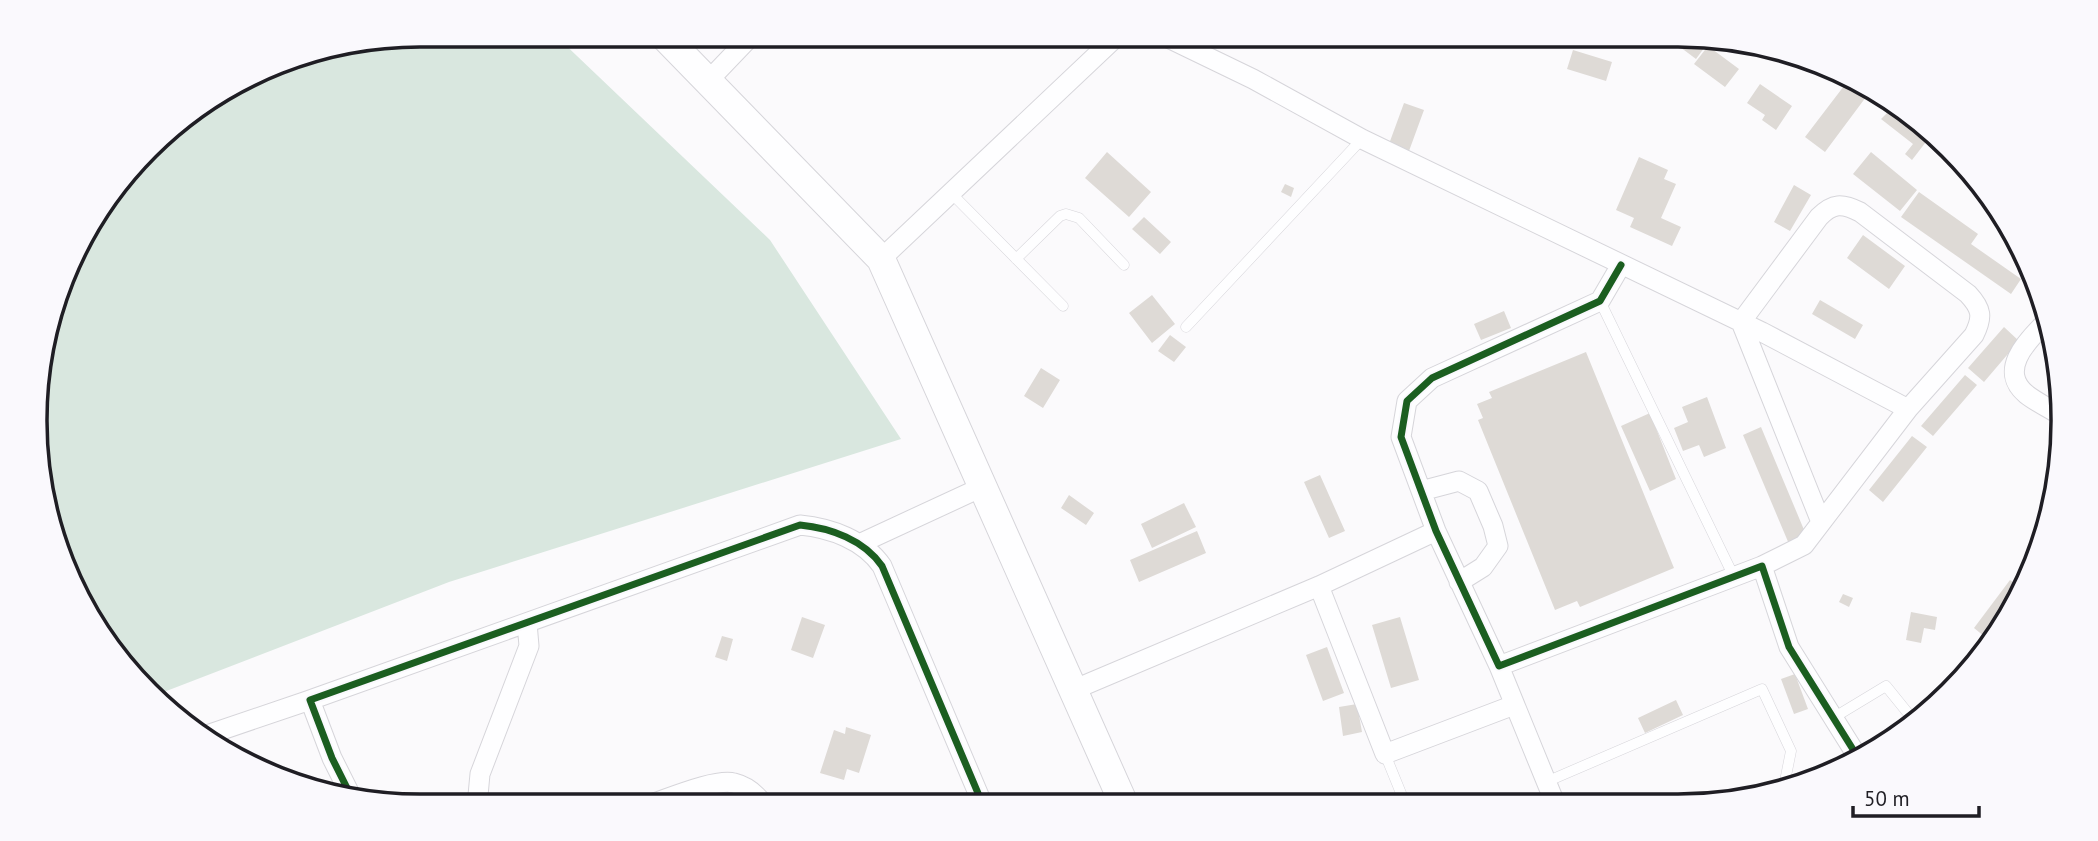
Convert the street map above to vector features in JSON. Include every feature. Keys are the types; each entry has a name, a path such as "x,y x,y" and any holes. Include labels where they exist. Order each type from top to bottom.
{"street":[{"path":"675,47 881,259 1120,794"},
{"path":"708,81 741,47"},
{"path":"881,259 1105,47"},
{"path":"1187,47 1253,79 1362,139 1741,322 1908,409"},
{"path":"1499,666 1762,566 1804,545 1908,409 1973,335 1980,323 1980,311 1968,294 1860,212 1849,206 1839,206 1828,208 1819,217 1741,322"},
{"path":"1551,794 1499,666 1436,531 1401,437 1407,401 1432,378 1600,301 1620,265"},
{"path":"1741,322 1821,522"},
{"path":"2039,329 2017,356 2014,370 2017,383 2026,394 2051,409"},
{"path":"1421,491 1459,481 1478,491 1493,526 1498,546 1483,567 1459,582"},
{"path":"859,544 982,487"},
{"path":"215,732 800,525 822,527 873,552 882,566 980,794"},
{"path":"1073,690 1319,586 1436,531"},
{"path":"1762,566 1788,647 1853,750"},
{"path":"1319,586 1385,754 1514,705"},
{"path":"478,794 480,774 529,646 527,623"},
{"path":"310,700 345,786"},
{"path":"682,794 720,782 734,783 754,794"}],"lane":[{"path":"1186,327 1362,139"},
{"path":"951,193 1063,306"},
{"path":"1016,259 1060,216 1066,214 1079,218 1124,265"},
{"path":"1600,301 1734,577"},
{"path":"1833,718 1886,685 1907,712"},
{"path":"1546,782 1762,689 1791,751 1786,777"},
{"path":"1385,754 1401,794"}],"shaded area":[{"path":"420,47 568,47 770,240 901,439 449,582 165,692 140,667 110,628 86,586 67,540 54,493 48,445 48,396 54,348 67,301 86,255 124,193 174,140 234,97 301,67 372,50"}],"building":[{"path":"1680,47 1704,48 1696,59"},
{"path":"1706,48 1712,49 1739,69 1725,87 1694,64"},
{"path":"1573,50 1612,62 1606,81 1567,69"},
{"path":"1760,84 1792,106 1776,130 1762,120 1765,115 1747,103"},
{"path":"1844,86 1865,98 1825,152 1805,137"},
{"path":"1404,103 1424,110 1409,151 1389,144"},
{"path":"1875,104 1926,142 1912,160 1905,154 1913,144 1881,119 1887,113"},
{"path":"1107,152 1151,192 1129,217 1085,178"},
{"path":"1871,152 1917,190 1900,211 1853,174"},
{"path":"1639,157 1668,170 1664,179 1676,184 1661,218 1681,227 1672,246 1630,227 1634,218 1616,210"},
{"path":"1285,184 1294,188 1291,197 1281,192"},
{"path":"1794,185 1811,195 1790,231 1774,222"},
{"path":"1919,192 1978,234 1971,244 2021,279 2011,294 1901,217"},
{"path":"1144,217 1171,242 1160,254 1132,229"},
{"path":"1863,235 1905,266 1889,289 1847,258"},
{"path":"1152,295 1175,324 1152,343 1129,313"},
{"path":"1820,300 1863,325 1855,339 1812,314"},
{"path":"1504,311 1511,328 1481,340 1474,324"},
{"path":"2004,327 2019,341 1984,382 1968,368"},
{"path":"1170,335 1186,347 1174,362 1158,351"},
{"path":"1586,352 1674,568 1580,607 1577,601 1555,610 1478,420 1483,418 1477,404 1492,398 1489,392"},
{"path":"1041,368 1060,380 1043,408 1024,396"},
{"path":"1965,375 1977,385 1933,436 1921,426"},
{"path":"1707,397 1726,448 1704,457 1699,445 1683,451 1674,428 1688,422 1682,407"},
{"path":"1650,413 1676,479 1650,491 1621,426"},
{"path":"1761,427 1807,537 1789,544 1743,435"},
{"path":"1912,436 1927,447 1883,502 1869,490"},
{"path":"1320,475 1345,531 1329,538 1304,482"},
{"path":"1069,495 1094,513 1086,525 1061,508"},
{"path":"1184,503 1196,527 1152,548 1141,524"},
{"path":"1197,531 1206,553 1139,582 1130,560"},
{"path":"2010,580 2014,583 1983,635 1974,628"},
{"path":"1843,594 1853,598 1849,607 1839,602"},
{"path":"1911,612 1937,617 1935,630 1924,628 1921,643 1906,640"},
{"path":"802,617 825,625 813,658 791,650"},
{"path":"1400,617 1419,680 1391,688 1372,625"},
{"path":"722,636 733,639 727,661 715,657"},
{"path":"1327,647 1344,693 1323,701 1306,655"},
{"path":"1795,674 1808,709 1794,714 1781,679"},
{"path":"1676,700 1683,715 1645,733 1638,718"},
{"path":"1357,704 1362,732 1343,736 1339,707"},
{"path":"846,727 871,735 859,773 847,769 844,780 820,773 834,730 845,734"}],"cycle path":[{"path":"1621,265 1600,301 1432,378 1407,401 1401,437 1436,531 1499,666 1762,566 1789,647 1853,750"},
{"path":"346,787 332,758 310,700 800,525 846,537 866,549 882,566 978,794"}]}
